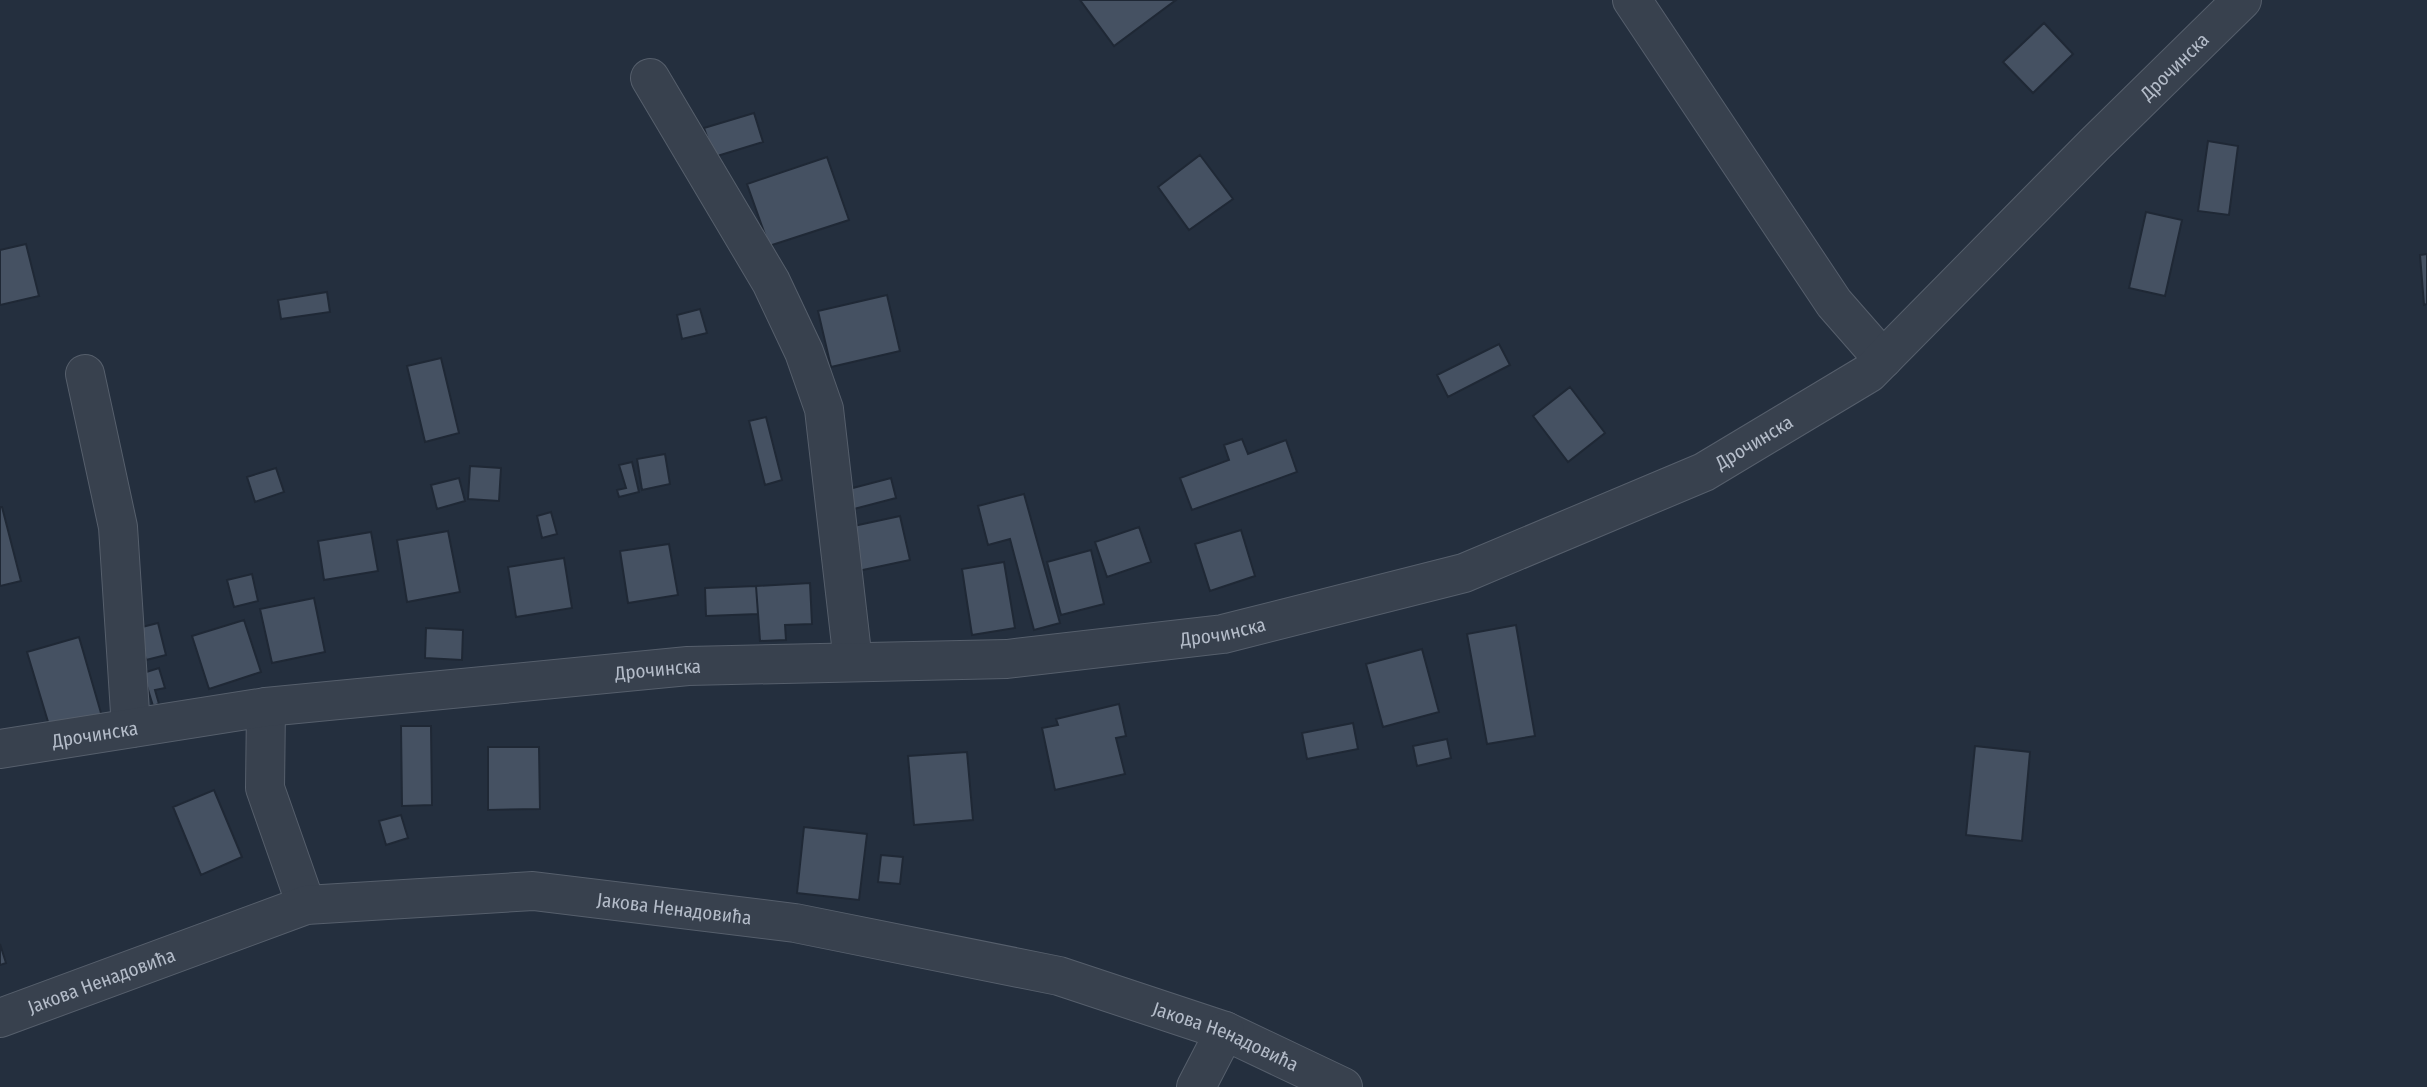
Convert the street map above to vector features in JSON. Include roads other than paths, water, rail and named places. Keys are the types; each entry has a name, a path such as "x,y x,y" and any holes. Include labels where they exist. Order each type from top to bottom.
{"street":[{"path":"1632,0 1834,303 1883,359"},
{"name":"Дрочинска","path":"0,749 266,707 688,666 1007,659 1223,634 1464,573 1704,472 1869,373 2094,145 2242,0"},
{"path":"650,78 771,282 804,352 824,409 853,662"},
{"path":"85,374 118,527 131,728"},
{"path":"266,707 265,788 306,905"},
{"name":"Јакова Ненадовића","path":"0,1018 306,905 533,891 795,923 1059,976 1224,1031 1343,1087"},
{"path":"1196,1087 1224,1031"}]}
